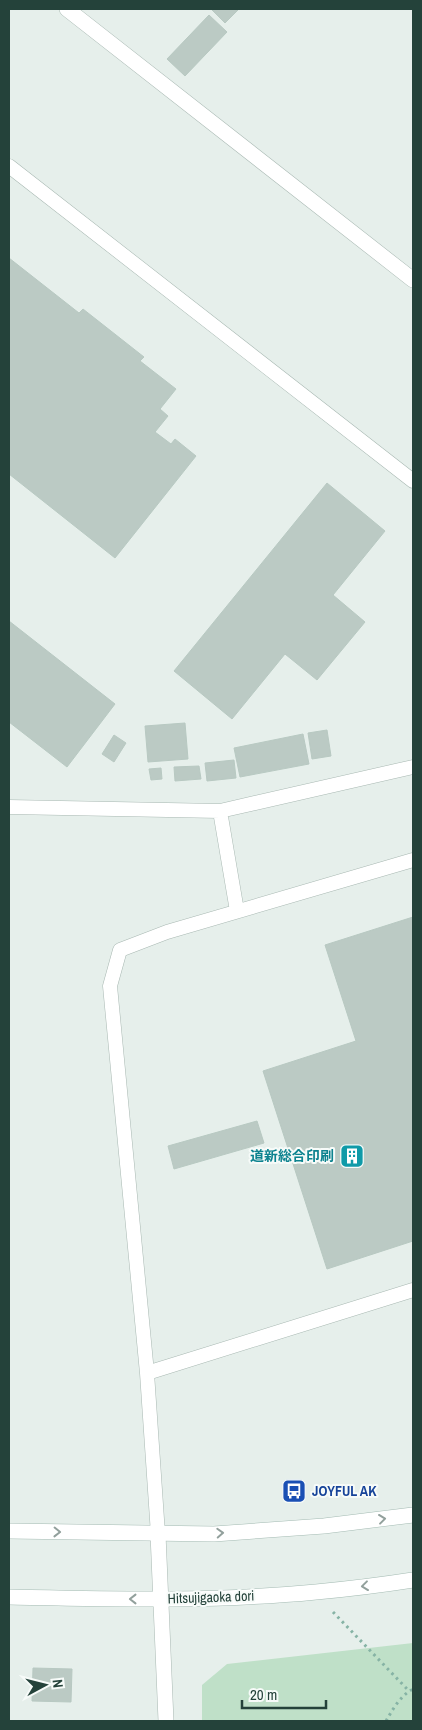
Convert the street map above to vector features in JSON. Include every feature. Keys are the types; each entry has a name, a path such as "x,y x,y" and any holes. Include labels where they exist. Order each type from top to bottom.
{"main road":[{"path":"67,9 413,280"},
{"path":"9,1531 214,1534 324,1526 413,1515"},
{"path":"158,1534 166,1721"},
{"name":"Hitsujigaoka dori","path":"9,1597 218,1598 314,1593 413,1580"}],"lane":[{"path":"9,166 413,481"},
{"path":"9,807 220,811 413,767"},
{"path":"220,811 237,911"},
{"path":"158,1534 147,1373 110,986 120,950 167,932 413,860"},
{"path":"147,1373 413,1290"}],"path":[{"path":"314,1593 409,1692"},
{"path":"386,1721 394,1707 413,1689"}],"green space":[{"path":"413,1643 413,1721 202,1721 202,1685 227,1664"}],"building":[{"path":"211,9 239,9 225,23"},
{"path":"209,15 227,32 185,76 167,59"},
{"path":"9,258 79,313 83,309 144,357 140,361 176,389 160,409 168,416 155,432 171,444 175,439 196,456 115,558 9,474"},
{"path":"327,483 385,531 333,595 365,622 317,680 285,654 232,719 174,671"},
{"path":"9,621 115,704 67,767 9,722"},
{"path":"185,723 188,759 148,762 145,726"},
{"path":"327,730 331,756 312,759 308,733"},
{"path":"303,734 309,764 240,777 234,748"},
{"path":"114,735 126,743 114,762 102,754"},
{"path":"234,760 236,778 207,781 205,763"},
{"path":"199,766 201,779 175,781 174,767"},
{"path":"161,768 162,779 151,780 149,769"},
{"name":"道新総合印刷","path":"413,917 413,1241 327,1269 263,1071 356,1041 325,945"},
{"path":"257,1121 264,1143 174,1169 168,1146"},
{"path":"33,1668 72,1669 71,1702 32,1701"}],"place":[{"name":"道新総合印刷","path":"352,1156"},
{"name":"JOYFUL AK","path":"294,1491"}]}
